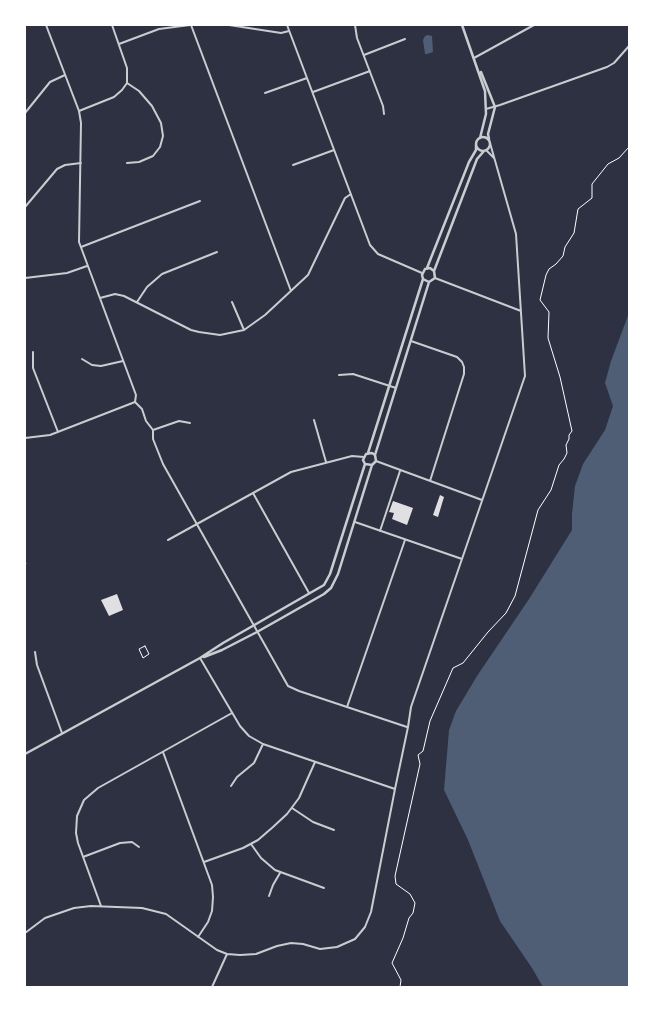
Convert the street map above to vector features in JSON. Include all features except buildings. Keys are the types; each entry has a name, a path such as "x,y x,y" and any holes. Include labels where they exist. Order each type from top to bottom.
{"street":[{"path":"46,25 79,111 81,163 78,233 81,246 136,395 135,402"},
{"path":"79,111 114,97 127,83 127,68 112,25"},
{"path":"119,44 159,29 191,25 291,291"},
{"path":"230,25 281,33 289,31"},
{"path":"168,540 291,472 352,456 364,457 368,453 424,279 422,273 383,257 375,252 370,245 287,25"},
{"path":"355,25 357,38 383,106 384,114"},
{"path":"422,273 428,268 469,162 476,150 486,109 484,85 462,25"},
{"path":"474,58 534,25"},
{"path":"364,55 405,39"},
{"path":"486,109 611,65 629,46"},
{"path":"25,933 38,922 65,911 83,907 142,908 162,912 211,947 227,954 240,955 256,954 291,943 320,949 331,949 344,945 358,935 368,922 411,706 525,381 516,234 488,139 495,107 474,58"},
{"path":"312,92 370,71"},
{"path":"25,113 50,82 65,75"},
{"path":"265,93 307,78"},
{"path":"127,83 139,91 152,106 161,123 163,136 160,147 152,156 139,162 127,162"},
{"path":"480,138 485,137 488,139"},
{"path":"435,278 434,271 477,159 490,144"},
{"path":"476,145 478,149 485,151 495,160"},
{"path":"293,165 334,150"},
{"path":"25,207 58,169 65,164 81,163"},
{"path":"100,298 109,295 119,295 199,332 220,335 244,330 258,322 311,272 345,198 351,194"},
{"path":"81,246 200,202"},
{"path":"137,302 147,287 162,274 217,252"},
{"path":"25,278 66,273 87,266"},
{"path":"428,268 434,271"},
{"path":"435,278 522,311"},
{"path":"376,461 375,455 429,282 435,278"},
{"path":"424,279 429,282"},
{"path":"232,302 244,330"},
{"path":"411,341 457,357 464,367 464,374 430,481"},
{"path":"33,352 33,368 58,432"},
{"path":"82,360 96,366 107,366 123,361"},
{"path":"339,375 353,374 396,388"},
{"path":"25,438 44,437 135,402"},
{"path":"135,402 142,409 146,422 153,430 153,440 163,464 288,686 408,727"},
{"path":"314,420 326,462"},
{"path":"153,430 179,421 190,423"},
{"path":"368,453 375,455"},
{"path":"25,754 200,658 253,625 324,585 329,578 365,464 364,457"},
{"path":"376,461 482,500"},
{"path":"200,658 222,650 257,632 324,594 331,588 336,580 372,465 376,461"},
{"path":"365,464 372,465"},
{"path":"380,531 400,470"},
{"path":"254,493 310,594"},
{"path":"355,522 462,559"},
{"path":"347,707 405,540"},
{"path":"35,652 37,665 62,733"},
{"path":"200,658 244,732 253,739 394,789"},
{"path":"101,906 78,843 75,827 79,810 88,796 98,788 232,713"},
{"path":"231,786 237,777 254,763 263,744"},
{"path":"162,752 212,885 213,904 208,922 197,937"},
{"path":"204,862 251,844 274,827 292,808 304,789 316,762"},
{"path":"292,808 313,822 334,830"},
{"path":"83,857 120,843 132,842 139,847"},
{"path":"251,844 264,861 280,873 324,888"},
{"path":"269,896 280,873"},
{"path":"212,987 227,954"}],"path":[{"path":"400,987 401,980 392,963 409,918 413,913 415,903 410,894 396,884 395,876 420,764 418,755 423,751 430,721 453,668 463,664 488,632 506,613 515,596 538,510 551,490 559,465 567,453 566,446 572,431 548,338 549,312 540,300 546,275 549,269 563,256 565,247 574,233 578,210 593,196 592,184 608,164 619,158 629,147"},
{"path":"145,646 149,654 143,658 139,649 145,646"}],"water":[{"path":"428,35 432,36 433,52 425,54 423,40"},
{"path":"629,313 629,987 543,987 500,921 468,840 444,790 449,730 456,711 477,676 529,599 572,530 575,486 583,464 605,430 613,406 605,383"}]}
